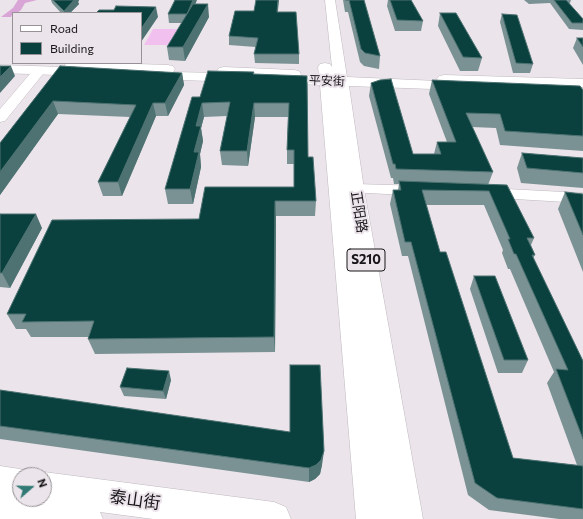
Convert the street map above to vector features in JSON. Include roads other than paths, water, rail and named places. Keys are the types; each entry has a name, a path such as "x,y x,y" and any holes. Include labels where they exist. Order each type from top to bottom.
{"main road":[{"name":"正阳路","path":"318,0 355,189 406,519"},
{"name":"正阳路","path":"330,0 334,78 373,519"},
{"name":"平安街","path":"0,64 334,78 583,91"},
{"name":"平安街","path":"0,69 583,83"},
{"path":"0,482 12,484"},
{"name":"泰山街","path":"52,489 274,519"},
{"path":"0,505 86,519"}],"street":[{"path":"0,118 39,71"},
{"path":"355,189 440,191"},
{"path":"471,192 583,198"}]}
